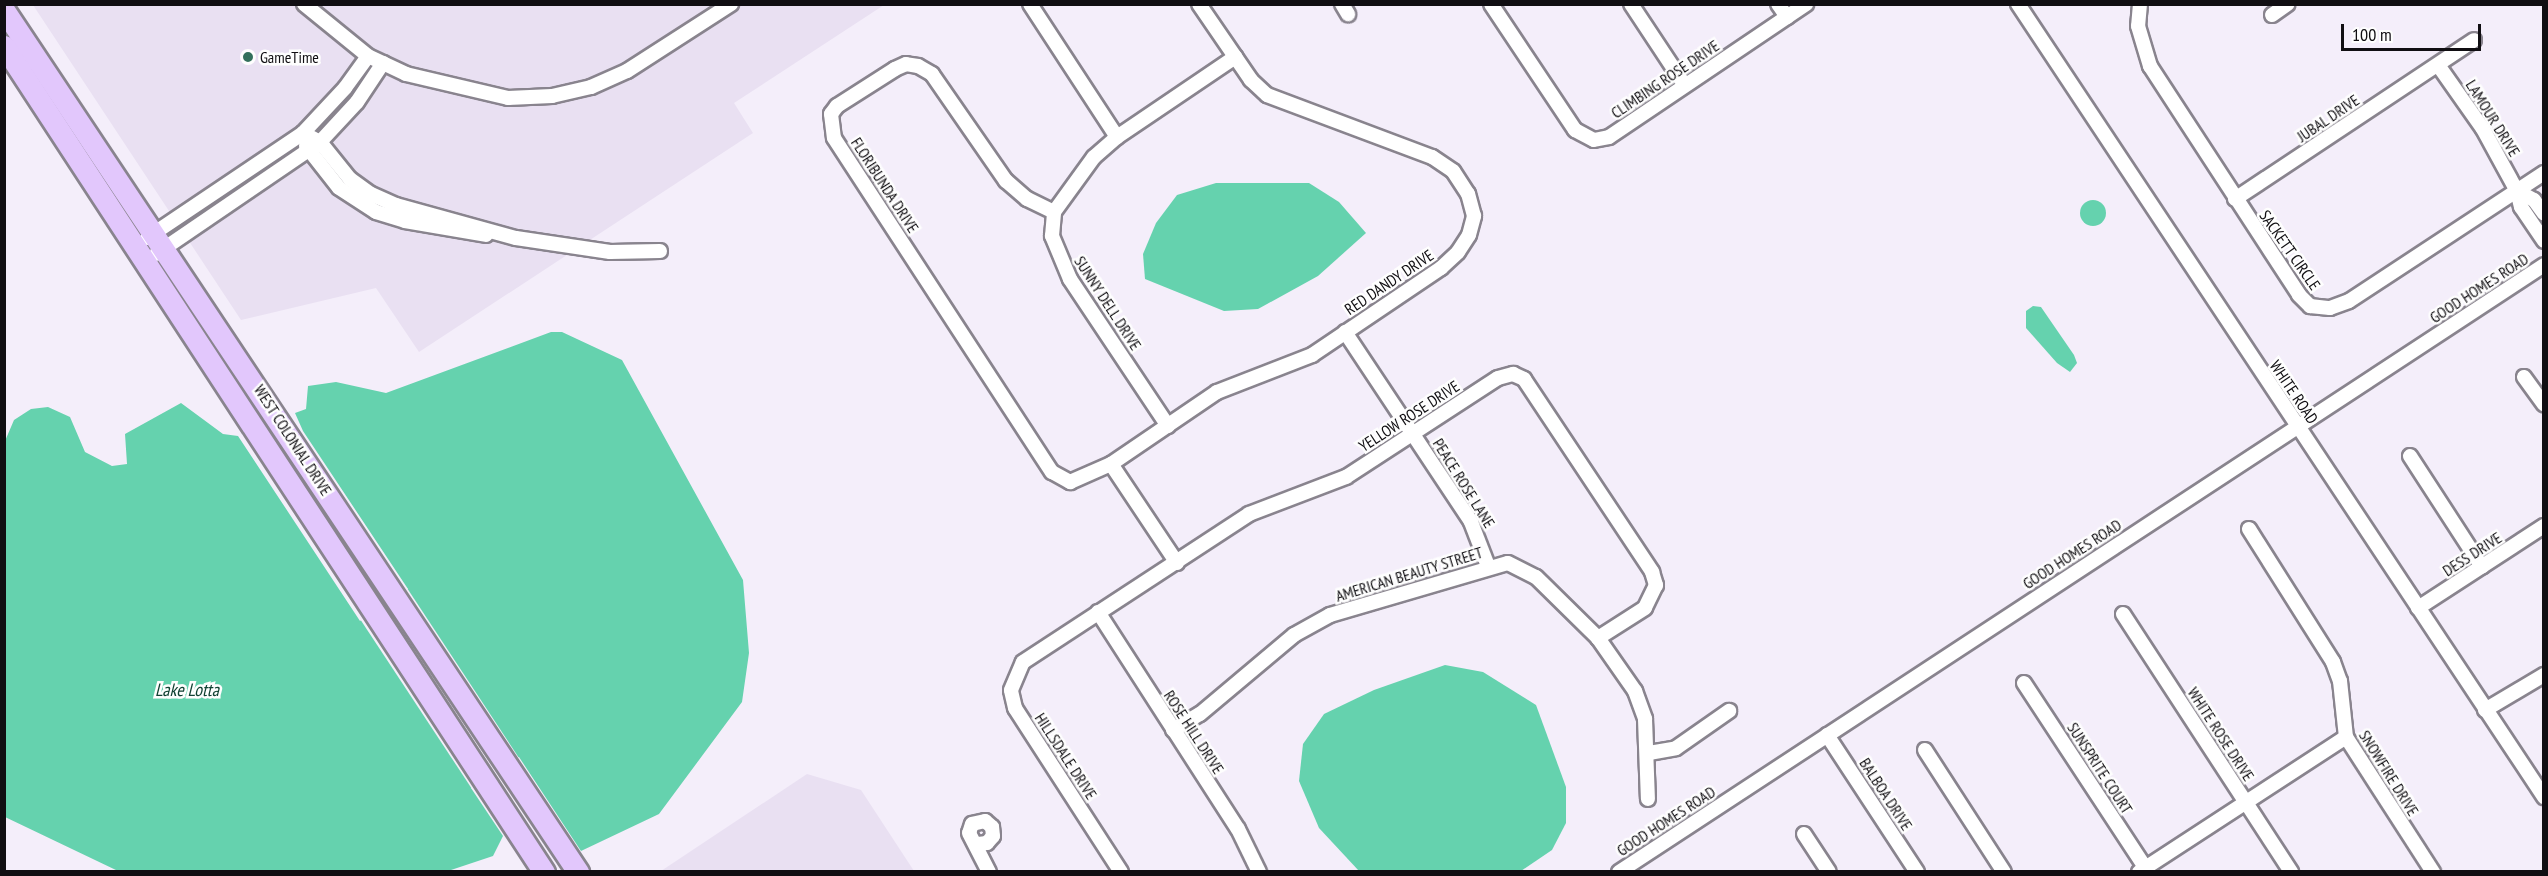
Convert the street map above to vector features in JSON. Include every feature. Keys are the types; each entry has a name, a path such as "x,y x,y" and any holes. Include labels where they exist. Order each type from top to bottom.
{"highway":[{"name":"WEST COLONIAL DRIVE","path":"4,10 150,246 268,456 544,871"},
{"name":"WEST COLONIAL DRIVE","path":"4,46 150,246 396,596 574,867"},
{"path":"544,871 574,867"}],"street":[{"path":"304,4 368,56 406,74 508,98 552,96 591,87 627,71 731,4"},
{"path":"1030,4 1117,137"},
{"name":"RED DANDY DRIVE","path":"1111,464 1217,393 1312,355 1441,268 1458,252 1469,235 1474,216 1468,194 1453,171 1432,157 1267,95 1235,57 1199,4"},
{"name":"CLIMBING ROSE DRIVE","path":"1491,4 1575,130 1594,140 1609,137 1684,84 1806,4"},
{"path":"1631,4 1684,84"},
{"path":"1778,4 1787,17"},
{"name":"WHITE ROAD","path":"2018,4 2544,797"},
{"name":"SACKETT CIRCLE","path":"2140,4 2138,26 2150,66 2235,199 2299,295 2310,306 2330,308 2349,302 2544,173"},
{"path":"2272,15 2288,4"},
{"name":"JUBAL DRIVE","path":"2235,199 2474,40"},
{"path":"150,246 303,133 345,88 368,56"},
{"path":"1054,212 1094,157 1117,137 1235,57"},
{"path":"150,246 320,142 357,102 383,63"},
{"name":"FLORIBUNDA DRIVE","path":"1054,212 1027,199 1006,180 932,74 918,66 906,64 895,69 837,106 831,114 834,138 1052,472 1070,482 1111,464"},
{"name":"LAMOUR DRIVE","path":"2438,65 2483,129 2517,191 2521,207 2544,241"},
{"path":"303,133 320,142 333,162 370,194 494,233"},
{"path":"303,133 307,152 339,188 376,212 458,232 494,233 610,252 660,251"},
{"name":"LAMOUR DRIVE","path":"2517,191 2534,200 2544,214"},
{"name":"SUNNY DELL DRIVE","path":"1054,212 1052,236 1070,279 1168,426"},
{"name":"GOOD HOMES ROAD","path":"1619,872 2544,265"},
{"name":"PEACE ROSE LANE","path":"1345,332 1471,522 1488,566"},
{"name":"YELLOW ROSE DRIVE","path":"1032,656 1249,514 1346,477 1498,378 1513,374 1524,379 1652,572 1656,585 1645,608 1598,638"},
{"path":"2524,377 2544,405"},
{"path":"2410,456 2482,567"},
{"path":"1111,464 1177,563"},
{"name":"DESS DRIVE","path":"2418,608 2544,526"},
{"name":"SNOWFIRE DRIVE","path":"2249,529 2333,662 2340,681 2346,736 2433,872"},
{"name":"AMERICAN BEAUTY STREET","path":"1173,730 1200,714 1294,634 1330,615 1488,566 1508,563 1523,567 1598,638 1635,691 1645,719 1649,753 1648,799"},
{"name":"ROSE HILL DRIVE","path":"1098,612 1238,829 1259,872"},
{"name":"WHITE ROSE DRIVE","path":"2123,614 2291,872"},
{"name":"HILLSDALE DRIVE","path":"1032,656 1014,677 1011,690 1016,708 1121,872"},
{"path":"2486,710 2544,675"},
{"name":"SUNSPRITE COURT","path":"2024,683 2144,870"},
{"path":"1649,753 1676,748 1729,711"},
{"name":"BALBOA DRIVE","path":"1827,735 1917,872"},
{"path":"2144,870 2346,736"},
{"path":"1925,750 2004,872"},
{"path":"1804,834 1829,872"},
{"path":"978,844 989,872"}],"shaded area":[{"path":"33,5 884,5 734,103 753,133 419,352 376,288 241,320"},
{"path":"807,774 861,790 914,871 661,871"}],"water":[{"path":"1216,183 1309,183 1339,202 1366,233 1318,276 1258,309 1224,311 1145,279 1143,254 1156,223 1177,195"},
{"path":"2093,200 2102,204 2106,213 2102,222 2093,226 2084,222 2080,213 2084,204"},
{"path":"2033,306 2041,307 2074,355 2077,363 2070,372 2057,363 2026,328 2026,311"},
{"name":"Lake Lotta","path":"551,332 562,332 622,360 743,580 749,653 742,702 659,814 581,851 519,757 471,788 503,836 493,856 448,871 118,871 5,817 5,441 14,420 31,409 48,407 70,417 85,452 112,466 127,464 125,434 181,403 223,434 238,436 360,621 408,589 303,431 295,413 306,409 308,386 336,382 386,393"},
{"path":"1445,665 1483,672 1536,705 1566,787 1566,823 1552,850 1521,871 1359,871 1319,828 1299,781 1303,744 1324,714 1374,690"}],"pier":[{"path":"407,588 519,758 472,789 360,619"}],"place":[{"name":"GameTime","path":"248,57"}]}
